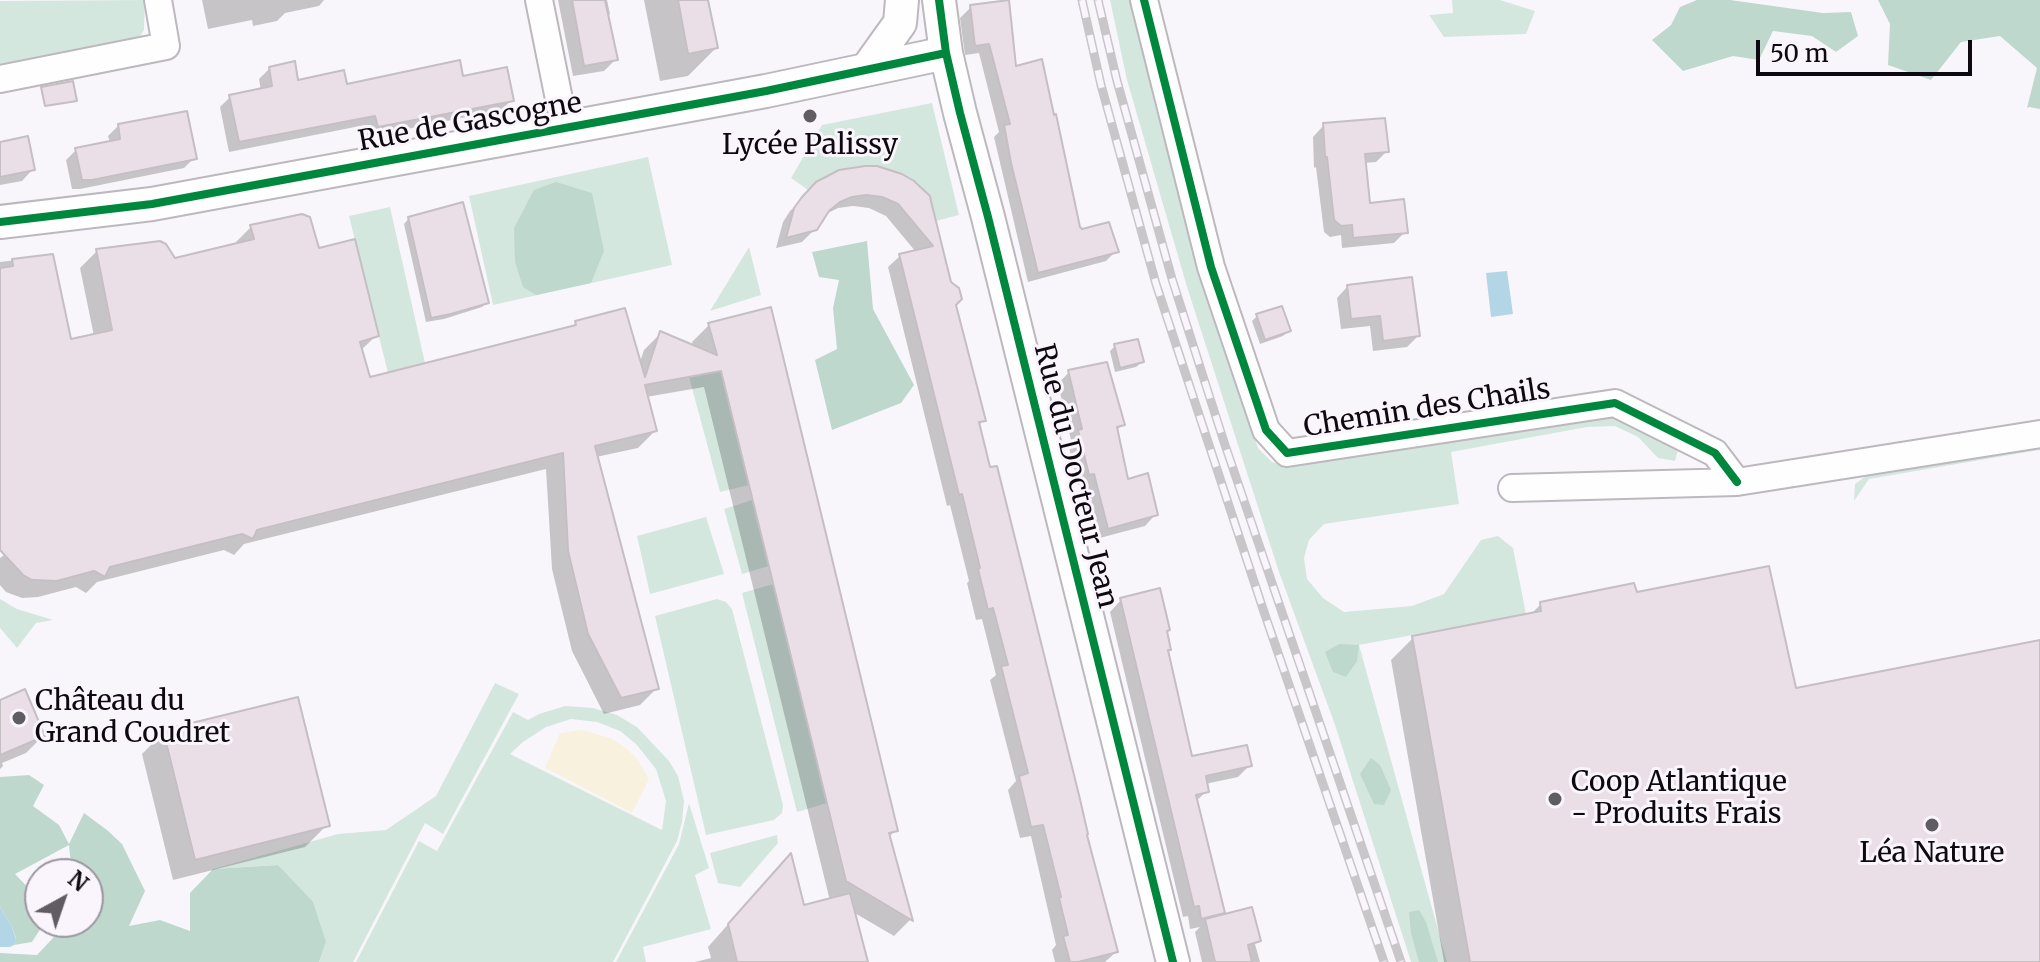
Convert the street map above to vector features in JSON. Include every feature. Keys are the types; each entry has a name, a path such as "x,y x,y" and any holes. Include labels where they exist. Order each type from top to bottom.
{"street":[{"path":"0,79 166,46 158,0"},
{"path":"539,0 565,129"},
{"path":"867,69 900,23 902,0"},
{"name":"Rue du Docteur Jean","path":"939,0 946,53 1173,962"},
{"name":"Chemin des Chails","path":"1144,0 1211,267 1266,430 1287,453 1615,403 1715,453 1737,482"},
{"name":"Rue de Gascogne","path":"0,222 152,204 766,91 946,53"},
{"path":"1512,488 1737,482 2040,434"}],"shaded area":[{"path":"145,0 144,30 139,38 0,67 0,1"},
{"path":"1110,0 1133,0 1154,102 1196,259 1258,448 1272,462 1283,465 1605,415 1638,419 1678,450 1675,461 1658,458 1638,437 1615,426 1587,427 1451,452 1459,504 1324,524 1309,540 1304,558 1307,579 1323,598 1344,612 1412,606 1444,594 1481,540 1498,536 1513,548 1526,614 1359,645 1447,962 1411,962 1335,725 1279,572 1187,287 1127,80"},
{"path":"1452,0 1500,0 1535,11 1526,34 1444,37 1429,15 1453,13"},
{"path":"932,103 959,215 936,221 930,196 914,181 877,166 839,170 808,190 791,178 822,125"},
{"path":"648,157 672,265 493,305 469,196"},
{"path":"390,207 425,363 388,373 349,216"},
{"path":"749,247 761,295 710,311"},
{"path":"721,371 749,485 720,492 689,377"},
{"path":"2040,446 2040,451 1869,479 1854,501 1855,484 1876,469"},
{"path":"752,500 769,566 742,574 724,509"},
{"path":"706,517 724,574 650,594 637,536"},
{"path":"773,584 827,803 797,812 742,593"},
{"path":"0,599 17,609 53,620 36,623 17,648 0,628"},
{"path":"717,599 726,602 732,609 783,805 782,813 774,820 706,835 655,616"},
{"path":"495,683 519,694 443,834 425,823 353,962 319,962 326,942 278,865 213,869 338,834 386,830 436,796"},
{"path":"565,706 593,708 617,715 637,727 669,761 678,776 684,801 677,841 613,962 356,962 419,841 437,851 513,712 528,720","holes":["571,719 597,722 620,731 636,744 656,769 666,801 662,830 510,754 546,727"]},
{"path":"689,803 709,868 695,875 711,929 643,947 646,962 616,962 679,844"},
{"path":"777,835 778,843 740,887 718,883 710,853"}],"green space":[{"path":"1697,0 1730,0 1823,13 1851,12 1858,36 1836,52 1812,36 1773,31 1759,60 1733,56 1683,71 1652,40 1671,25 1680,7"},
{"path":"1878,0 2040,0 2040,109 2027,108 2037,68 2000,36 1961,42 1931,80 1888,65 1890,24"},
{"path":"556,182 592,193 604,251 591,283 536,295 523,287 515,262 514,228 534,190"},
{"path":"867,241 873,309 914,385 901,403 832,430 815,360 837,349 833,308 839,280 819,277 812,252"},
{"path":"1339,644 1359,645 1357,661 1346,677 1333,672 1325,652"},
{"path":"1371,758 1380,765 1391,790 1384,805 1374,804 1360,774"},
{"path":"29,775 44,785 33,806 59,825 69,844 84,813 122,844 145,891 129,926 160,920 190,931 190,893 213,869 278,865 313,902 326,942 319,962 0,962 0,953 37,955 53,938 104,938 104,858 70,858 69,845 45,858 24,858 24,869 15,874 24,883 24,938 35,938 32,942 14,945 16,938 12,927 0,907 0,777"},
{"path":"1419,910 1426,922 1438,962 1419,962 1409,912"}],"sand":[{"path":"582,730 610,738 638,760 649,779 632,813 545,768 560,733"}],"water":[{"path":"1507,271 1513,314 1491,317 1486,273"},
{"path":"0,907 16,939 10,947 0,947"}],"building":[{"path":"572,0 605,0 618,60 584,66"},
{"path":"678,0 708,0 718,48 688,54"},
{"path":"1009,0 1016,66 1042,59 1080,227 1109,222 1119,252 1038,273 1011,163 1004,125 1010,124 989,44 975,46 970,5"},
{"path":"460,60 463,76 507,67 514,101 378,127 375,116 239,142 229,95 272,86 269,67 295,61 298,80 344,70 347,84"},
{"path":"73,81 77,101 45,106 41,87"},
{"path":"187,111 197,159 82,180 75,148 120,139 118,124"},
{"path":"1385,118 1389,152 1365,154 1370,203 1404,199 1408,233 1353,238 1352,225 1341,226 1334,220 1323,123"},
{"path":"28,136 35,170 0,177 0,142"},
{"path":"877,166 902,174 930,196 951,282 959,288 962,299 956,305 986,421 979,422 990,467 997,466 1118,952 1070,962 1063,936 1068,935 1061,897 1043,825 1031,827 1019,776 1028,773 1001,666 1008,665 993,608 988,610 962,494 959,495 899,254 933,246 898,204 882,197 866,195 840,202 829,211 817,230 786,238 794,208 816,182 839,170"},
{"path":"463,202 489,303 431,318 408,217"},
{"path":"302,214 310,217 319,248 355,239 379,336 360,342 370,377 576,325 575,321 625,308 645,377 660,331 717,355 708,323 771,307 898,831 889,833 913,921 846,881 721,371 645,385 657,431 595,446 659,689 621,698 588,634 568,551 563,453 257,530 253,539 242,534 110,567 105,577 94,571 57,581 32,580 23,575 0,550 0,268 13,266 12,259 53,254 71,339 112,330 96,249 160,241 166,244 175,258 254,239 250,225"},
{"path":"1412,277 1420,336 1383,341 1380,316 1351,319 1347,285"},
{"path":"1282,306 1291,331 1265,340 1256,314"},
{"path":"1138,339 1144,362 1120,368 1114,344"},
{"path":"1107,362 1125,425 1117,427 1128,479 1148,473 1158,515 1108,529 1094,474 1089,475 1068,370"},
{"path":"1769,566 1796,688 2040,640 2040,962 1470,962 1412,636 1541,611 1540,602 1634,583 1637,592"},
{"path":"1160,588 1170,630 1167,631 1171,650 1168,650 1192,756 1247,745 1252,766 1206,776 1209,792 1196,795 1225,913 1201,919 1199,906 1194,907 1120,598"},
{"name":"Château du Grand Coudret","path":"25,689 45,736 0,755 0,700"},
{"path":"298,697 330,826 195,860 163,730"},
{"path":"791,853 804,905 850,893 868,962 737,962 728,924"},
{"path":"1252,907 1261,941 1248,945 1252,962 1215,962 1205,919"}],"railway":[{"path":"1082,0 1101,85 1156,284 1384,962"},
{"path":"1098,0 1117,81 1172,279 1224,442 1401,962"}],"cycle path":[{"path":"939,0 946,53 960,113 1173,962"},
{"path":"1144,0 1211,267 1266,430 1287,453 1615,403 1715,453 1737,482"},
{"path":"0,222 152,204 766,91 946,53"}],"place":[{"name":"Lycée Palissy","path":"810,116"},
{"name":"Château du Grand Coudret","path":"19,718"},
{"name":"Coop Atlantique - Produits Frais","path":"1555,799"},
{"name":"Léa Nature","path":"1932,825"}]}
